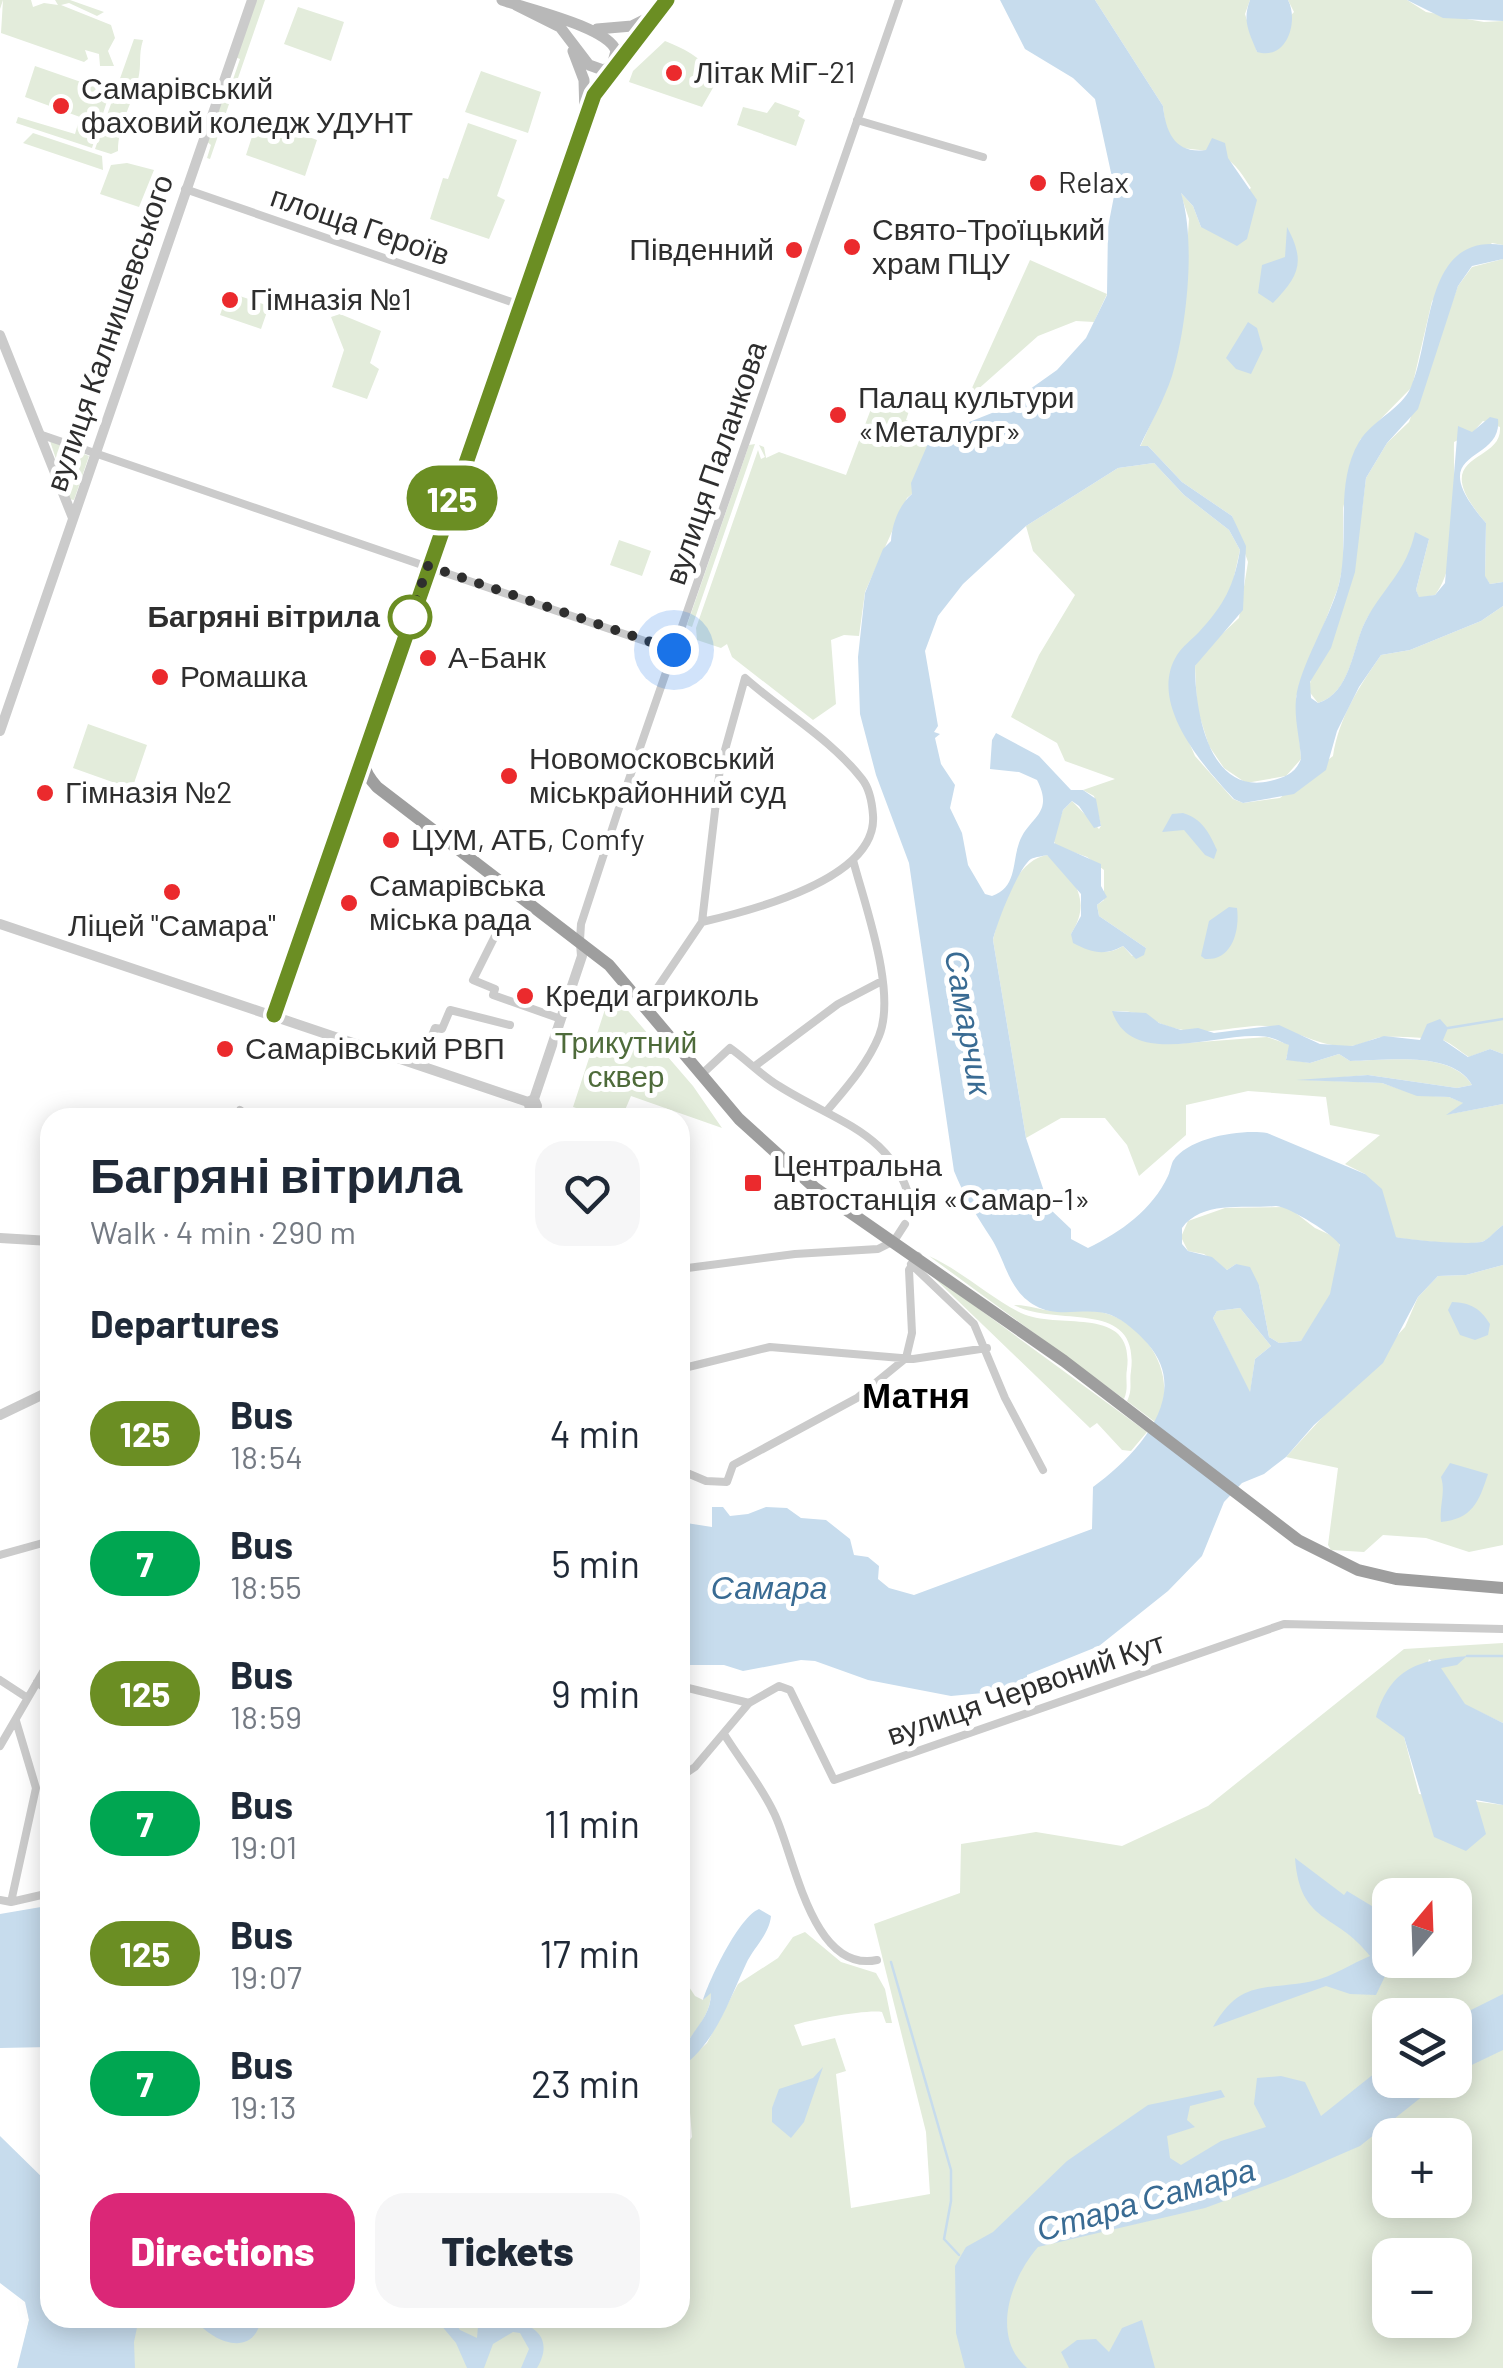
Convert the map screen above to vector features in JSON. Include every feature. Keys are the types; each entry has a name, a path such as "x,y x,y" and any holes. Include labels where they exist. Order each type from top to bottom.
{"highway":[{"path":"663,6 612,66 594,95 360,761 377,787 580,940 644,1002 748,1127 848,1214 894,1242 914,1260 1100,1389 1308,1546 1358,1570 1396,1579 1503,1588"}],"main road":[{"path":"502,0 579,26 614,44 612,66 603,70 589,64 560,27 516,5"},
{"path":"516,5 553,27 572,48 584,80 584,123"},
{"path":"579,26 616,30 663,6"}],"street":[{"name":"вулиця Калнишевського","path":"0,731 252,0"},
{"name":"вулиця Паланкова","path":"580,940 581,924 898,0"},
{"path":"857,120 983,157"},
{"name":"площа Героїв","path":"186,189 520,305"},
{"path":"0,335 73,518"},
{"path":"39,434 674,650"},
{"path":"644,1002 702,922 720,768 744,678 862,778 872,802 874,828 864,850 853,860 788,897 702,922"},
{"path":"274,1015 360,761"},
{"path":"826,1112 862,1070 881,1033 882,981 853,860"},
{"path":"0,924 420,1065 530,1106 582,956 580,940"},
{"path":"499,928 473,980 495,989 492,995 561,1019"},
{"path":"755,1066 838,1004 882,981"},
{"path":"420,1065 434,1028 442,1029 450,1010 510,1026"},
{"path":"702,1074 730,1048 774,1084 876,1142 900,1167 913,1212"},
{"path":"690,1268 794,1254 857,1253 894,1242 905,1224"},
{"path":"0,1238 40,1240"},
{"path":"914,1260 974,1324 1043,1470"},
{"path":"690,1474 706,1481 727,1482 732,1464 857,1398 906,1358 912,1333 914,1260"},
{"path":"690,1367 770,1347 906,1358 987,1348"},
{"path":"0,1415 40,1396"},
{"path":"0,1555 40,1544"},
{"name":"вулиця Червоний Кут","path":"690,1688 749,1703 779,1686 790,1690 834,1780 1284,1624 1503,1629"},
{"path":"0,1746 40,1677"},
{"path":"0,1680 26,1697"},
{"path":"690,1768 749,1703"},
{"path":"11,1902 36,1788 16,1721"},
{"path":"724,1734 774,1811 791,1866 825,1937 848,1958 876,1960"},
{"path":"0,1900 11,1902 40,1896"}],"green space":[{"path":"3,0 31,0 33,7 70,0 104,12 97,16 69,3 61,5 111,25 115,38 108,51 114,66 100,66 99,54 85,50 88,59 84,62 1,33"},
{"path":"255,0 265,0 210,159 207,158 211,145 206,141 219,101 227,97 240,59 235,57"},
{"path":"1095,0 1250,0 1245,14 1257,52 1294,12 1288,0 1407,0 1426,12 1484,22 1503,21 1503,245 1492,243 1432,301 1412,387 1360,440 1343,508 1343,565 1338,588 1296,697 1301,759 1286,776 1246,783 1224,768 1209,746 1197,708 1195,666 1209,646 1239,618 1248,562 1232,516 1182,482 1148,446 1140,447 1156,412 1187,248 1189,219 1180,192 1193,206 1201,227 1251,188 1228,160 1211,152 1182,148 1170,137 1163,106"},
{"path":"298,7 344,22 331,61 284,44"},
{"path":"134,39 143,40 139,74 120,132 118,151 111,154 95,149"},
{"path":"665,41 694,56 718,79 702,107 629,82 633,71"},
{"path":"35,66 104,90 108,98 92,148 16,123 18,117 75,134 80,117 25,97"},
{"path":"481,71 541,92 528,133 465,112"},
{"path":"775,102 800,111 798,116 805,120 796,146 737,125 743,107 767,113"},
{"path":"258,118 317,140 305,176 246,155"},
{"path":"468,123 517,140 497,196 505,200 489,239 430,219 443,178 448,179"},
{"path":"33,133 102,156 103,170 23,143"},
{"path":"127,163 154,170 139,207 100,194 111,165"},
{"path":"1503,259 1503,582 1490,584 1485,577 1486,523 1462,483 1470,462 1498,439 1500,427 1483,421 1472,433 1454,442 1452,543 1449,563 1435,595 1419,598 1416,590 1429,539 1369,615 1339,688 1318,703 1308,690 1362,509 1366,478 1387,443 1409,422 1458,286 1472,267"},
{"path":"1030,260 1107,294 1094,322 1076,321 1038,336 967,399"},
{"path":"228,292 269,306 261,329 220,315"},
{"path":"340,314 381,331 370,363 379,369 367,399 332,387 344,350 331,317"},
{"path":"874,401 910,408 906,420 933,432 912,494 865,592 859,636 844,635 831,640 836,704 813,720 732,657 727,644 721,648 697,640 696,628 758,450 761,459 765,457 759,445 764,447 766,458 779,452 846,475"},
{"path":"50,441 89,456 74,500 69,499"},
{"path":"755,444 692,627 687,625 749,445"},
{"path":"1154,463 1184,495 1229,530 1240,550 1230,595 1174,708 1195,756 1233,799 1243,803 1280,798 1333,756 1345,715 1381,655 1410,650 1481,621 1503,606 1503,1054 1490,1049 1469,1057 1443,1040 1412,1037 1381,1037 1338,1046 1267,1026 1188,1031 1134,1013 1113,1011 1173,1044 1267,1037 1290,1045 1286,1059 1310,1063 1339,1054 1350,1061 1417,1060 1449,1066 1462,1074 1472,1085 1457,1088 1368,1075 1310,1080 1382,1083 1417,1095 1449,1097 1464,1103 1450,1114 1503,1104 1503,1225 1484,1241 1455,1243 1395,1237 1365,1174 1345,1164 1380,1135 1330,1125 1326,1097 1248,1091 1186,1105 1186,1135 1139,1176 1127,1145 1105,1118 1061,1118 1026,1138 993,940 1004,902 1017,877 1035,859 1047,855 1066,872 1078,891 1080,911 1071,934 1102,952 1123,946 1132,956 1146,948 1099,916 1097,905 1104,900 1104,870 1087,857 1056,846 1053,839 1063,810 1072,801 1099,829 1094,796 1083,790 1115,779 1065,761 1057,743 1011,717 1039,655 1075,595 1033,551 1026,526 1118,468"},
{"path":"619,540 651,551 642,576 610,565"},
{"path":"88,724 147,745 132,789 73,768"},
{"name":"Трикутний сквер","path":"611,991 693,1086 722,1128 690,1117 690,1108 665,1108 631,1096 626,1108 573,1107"},
{"path":"1288,1207 1315,1228 1337,1238 1341,1263 1332,1292 1309,1332 1301,1341 1279,1343 1269,1337 1259,1285 1236,1264 1227,1270 1204,1254 1188,1251 1181,1237 1188,1221 1225,1208"},
{"path":"929,1256 1021,1313 1091,1323 1119,1335 1126,1348 1124,1399"},
{"path":"1503,1265 1503,1545 1469,1552 1426,1538 1383,1535 1364,1552 1331,1550 1328,1545 1338,1468 1286,1457 1405,1327 1418,1297 1438,1276 1466,1275"},
{"path":"927,1271 1147,1432 1131,1451 1122,1450 1097,1423 1090,1428"},
{"path":"1014,1305 1101,1312 1137,1331 1157,1358 1162,1374 1162,1406 1155,1422 1127,1401 1130,1348 1122,1333 1092,1319"},
{"path":"1240,1308 1271,1346 1255,1359 1250,1394 1213,1318 1217,1311"},
{"path":"1503,1643 1503,1723 1465,1705 1440,1668 1429,1659 1404,1737 1419,1794 1503,1805 1503,2368 18,2368 29,2320 26,2302 40,2311 40,2328 690,2328 690,2059 707,2043 738,1984 778,1958 793,1937 805,1932 841,1962 876,1973 885,1989 892,2023 886,2023 882,2012 875,2011 794,2025 802,2046 835,2038 846,2071 836,2074 851,2208 930,2194 926,2132 874,1924 960,1893 961,1844 1036,1832 1122,1846 1208,1806 1404,1649"},
{"path":"690,1988 703,2000 711,1991 705,2015 690,2038"}],"water":[{"name":"Самара","path":"1000,0 1095,0 1163,106 1174,140 1196,150 1206,150 1212,138 1225,143 1228,158 1257,200 1247,239 1237,246 1201,227 1193,206 1181,193 1189,259 1182,333 1169,385 1140,446 1148,446 1182,482 1232,516 1246,546 1243,610 1195,666 1202,725 1219,763 1232,775 1249,782 1270,781 1289,774 1299,764 1298,686 1339,584 1351,458 1365,434 1407,395 1435,293 1445,271 1458,255 1477,246 1503,245 1503,259 1472,266 1458,286 1418,409 1387,443 1366,478 1355,572 1331,648 1310,682 1311,698 1318,703 1329,698 1344,680 1365,622 1400,569 1415,532 1429,539 1416,590 1419,597 1435,595 1445,583 1458,426 1472,432 1490,417 1498,419 1496,434 1462,469 1460,481 1486,523 1485,576 1490,584 1503,582 1503,606 1481,621 1410,650 1381,655 1359,687 1337,731 1326,770 1294,794 1243,803 1234,799 1194,752 1174,713 1169,693 1177,655 1221,604 1235,574 1240,550 1229,530 1184,495 1154,463 1118,468 1026,526 963,584 938,616 925,651 938,726 934,732 940,734 935,738 941,764 955,785 950,808 962,833 968,865 985,894 1000,892 1010,881 1019,843 1043,801 1037,780 1019,772 990,769 996,733 1039,756 1071,790 1083,790 1096,799 1101,826 1094,828 1072,801 1063,810 1054,843 1101,864 1101,886 1107,897 1097,905 1099,916 1146,948 1144,955 1136,959 1123,946 1098,952 1073,943 1071,934 1081,916 1081,894 1047,855 1026,864 998,922 993,940 1026,1138 1050,1209 1071,1229 1071,1239 1088,1248 1144,1210 1161,1188 1173,1161 1191,1146 1230,1134 1267,1133 1365,1174 1382,1189 1396,1237 1478,1242 1503,1225 1503,1265 1466,1275 1438,1276 1418,1297 1383,1363 1314,1425 1286,1457 1264,1474 1242,1483 1224,1502 1202,1556 1168,1591 1099,1646 1027,1675 1027,1682 1015,1690 951,1696 868,1680 815,1661 743,1671 724,1665 690,1665 690,1524 712,1527 712,1507 723,1507 730,1516 766,1507 787,1508 801,1518 826,1520 850,1539 854,1555 868,1557 879,1566 878,1579 889,1588 914,1595 1092,1529 1093,1487 1141,1442 1162,1403 1160,1363 1130,1327 1102,1313 1045,1310 1019,1292 954,1171 909,863 876,775 860,714 858,657 865,593 883,549 891,541 897,515 912,494 911,483 933,432 939,434 1002,409 1057,370 1086,338 1107,295 1108,227 1115,191 1095,99 1073,78 1025,49","holes":["1276,1206 1291,1211 1340,1245 1330,1294 1301,1341 1279,1343 1269,1337 1259,1285 1250,1267 1236,1264 1227,1270 1212,1257 1188,1251 1182,1244 1182,1228 1201,1213 1225,1208","1240,1308 1271,1346 1255,1359 1250,1392 1213,1318 1217,1311"]},
{"path":"1250,0 1288,0 1291,28 1276,51 1257,52 1247,20"},
{"path":"1407,0 1503,0 1503,21 1443,18"},
{"path":"1287,227 1296,250 1297,268 1289,285 1273,303 1258,293 1262,265 1285,257"},
{"path":"1248,322 1257,328 1263,349 1251,374 1236,369 1226,358"},
{"path":"1183,813 1208,832 1217,850 1214,859 1205,855 1184,830 1162,832 1172,814"},
{"path":"1229,907 1237,908 1232,943 1222,955 1205,959 1201,956 1209,921"},
{"path":"1112,1011 1146,1013 1159,1023 1181,1030 1198,1028 1214,1033 1279,1025 1320,1044 1352,1046 1384,1036 1420,1040 1427,1024 1440,1019 1448,1028 1443,1040 1468,1057 1490,1049 1503,1054 1503,1104 1446,1115 1463,1103 1449,1097 1417,1096 1382,1083 1296,1080 1368,1075 1457,1088 1472,1085 1449,1066 1434,1062 1350,1061 1339,1054 1310,1063 1286,1060 1289,1045 1268,1037 1158,1044 1138,1040 1123,1029"},
{"path":"1452,1302 1479,1310 1490,1324 1488,1335 1475,1340 1460,1335 1448,1310"},
{"path":"1450,1463 1488,1474 1473,1507 1460,1517 1441,1522 1441,1477"},
{"path":"1467,1656 1457,1665 1441,1668 1465,1704 1503,1723 1503,1805 1476,1800 1486,1834 1466,1851 1434,1837 1404,1737 1376,1717 1390,1687 1409,1669 1435,1660"},
{"path":"1295,1858 1344,1895 1347,1891 1372,1906 1372,1978 1384,1978 1376,1995 1350,1994 1326,1986 1213,2027 1234,2001 1255,1989 1320,1979 1370,1956 1312,1907 1298,1880"},
{"path":"40,1907 40,2047 0,2048 0,1914"},
{"path":"759,1909 771,1916 767,1929 712,2034 690,2060 690,2039 706,2013 711,1993 703,2000 734,1936"},
{"path":"1503,1994 1503,2050 1472,2065 1472,2010"},
{"path":"823,2067 804,2122 791,2138 772,2122 779,2089 813,2078"},
{"name":"Стара Самара","path":"1372,2075 1372,2098 1420,2098 1395,2118 1372,2118 1372,2136 1360,2146 1286,2178 1205,2208 1038,2247 1020,2274 1008,2307 1009,2340 1027,2368 965,2368 956,2333 955,2266 966,2247 993,2232 1067,2161 1148,2105 1221,2090 1225,2097 1190,2106 1187,2120 1195,2127 1167,2136 1170,2158 1181,2165 1221,2141 1266,2127 1254,2104 1257,2078 1281,2076 1305,2082 1321,2116"},
{"path":"0,2136 40,2175 40,2328 137,2328 135,2368 17,2368 29,2320 25,2302 0,2283"},
{"path":"1142,2320 1155,2368 1069,2368 1061,2352 1077,2340 1096,2339 1109,2352 1122,2328"},
{"path":"202,2328 258,2328 251,2339 242,2343 212,2335"},
{"path":"443,2328 459,2328 477,2338 478,2328 532,2328 543,2343 543,2354 537,2368 521,2368 529,2349 520,2333 513,2332 493,2344 484,2368 467,2368 456,2343"}],"waterway":[{"path":"1448,1028 1503,1019"},
{"path":"1467,1656 1503,1656"},
{"path":"891,1962 951,2170 951,2201 944,2239 959,2255"}],"bus line":[{"name":"125","path":"274,1015 594,95 612,66 667,0"}],"place":[{"name":"Літак МіГ-21","path":"674,73"},
{"name":"Самарівський фаховий коледж УДУНТ","path":"61,106"},
{"name":"Relax","path":"1038,183"},
{"name":"Свято-Троїцький храм ПЦУ","path":"852,247"},
{"name":"Південний","path":"794,250"},
{"name":"Гімназія №1","path":"230,300"},
{"name":"Палац культури «Металург»","path":"838,415"},
{"name":"Багряні вітрила","path":"410,617"},
{"name":"А-Банк","path":"428,658"},
{"name":"Ромашка","path":"160,677"},
{"name":"Новомосковський міськрайонний суд","path":"509,776"},
{"name":"Гімназія №2","path":"45,793"},
{"name":"ЦУМ, АТБ, Comfy","path":"391,840"},
{"name":"Ліцей \"Самара\"","path":"172,892"},
{"name":"Самарівська міська рада","path":"349,903"},
{"name":"Креди агриколь","path":"525,996"},
{"name":"Самарівський РВП","path":"225,1049"},
{"name":"Центральна автостанція «Самар-1»","path":"753,1183"}],"district":[{"name":"Матня","path":"916,1396"}],"route":[{"path":"410,617 428,566 674,650"}],"water label":[{"name":"Самарчик","path":"968,1023"}]}
